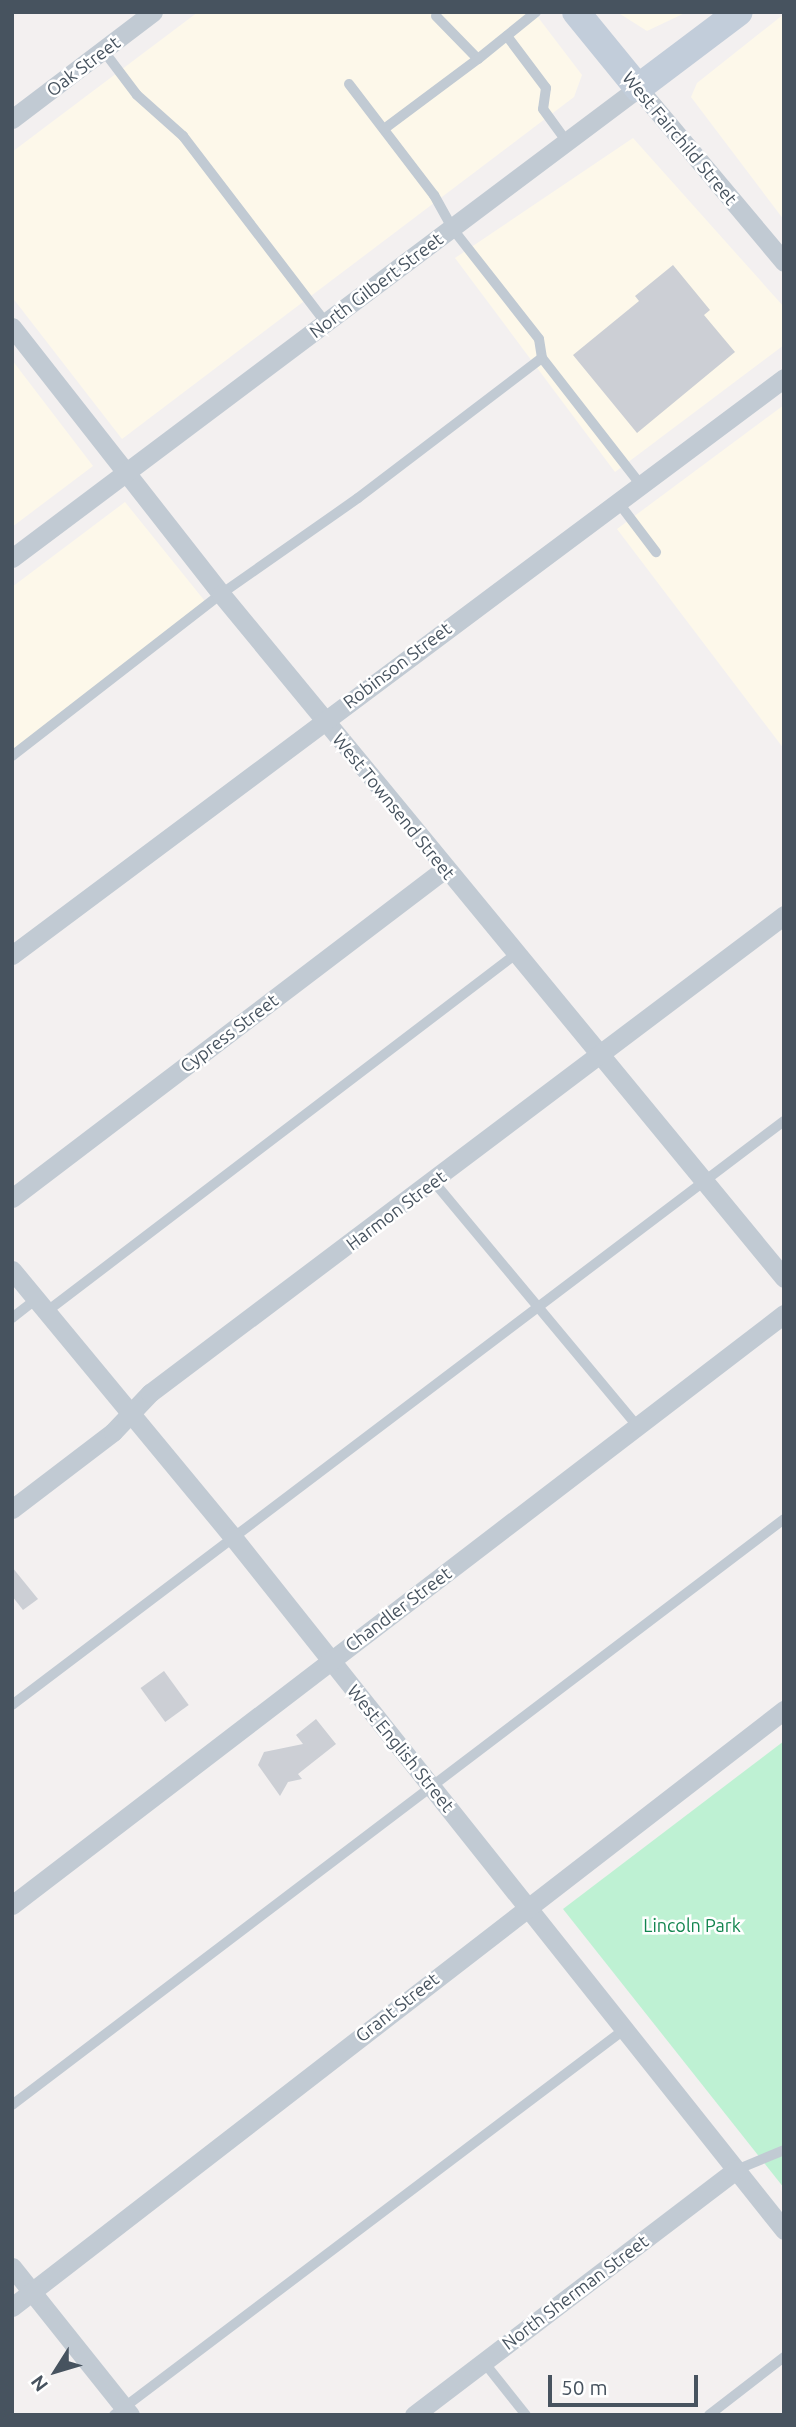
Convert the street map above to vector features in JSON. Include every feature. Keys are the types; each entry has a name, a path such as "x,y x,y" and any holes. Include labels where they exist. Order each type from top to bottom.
{"main road":[{"name":"West Fairchild Street","path":"576,12 638,88"},
{"name":"North Gilbert Street","path":"638,88 739,12"}],"street":[{"name":"Oak Street","path":"12,119 153,12"},
{"name":"North Gilbert Street","path":"12,558 638,88"},
{"name":"West Fairchild Street","path":"638,88 784,262"},
{"name":"West Townsend Street","path":"14,333 221,594 784,1278"},
{"name":"Robinson Street","path":"12,955 784,378"},
{"name":"Cypress Street","path":"12,1198 446,868"},
{"name":"Harmon Street","path":"12,1508 113,1432 150,1393 434,1182 784,915"},
{"name":"West English Street","path":"12,1270 232,1536 784,2230"},
{"name":"Chandler Street","path":"12,1905 330,1660 639,1428 784,1314"},
{"name":"Grant Street","path":"12,2307 527,1906 784,1710"},
{"name":"North Sherman Street","path":"414,2415 736,2170"},
{"path":"12,2267 123,2412"}],"lane":[{"path":"384,129 536,12"},
{"path":"436,16 478,59"},
{"path":"507,36 546,88 543,109 567,142"},
{"path":"103,50 137,95 184,136 326,324"},
{"path":"349,84 434,195 452,228 539,339 542,358 640,484"},
{"path":"12,756 221,594 358,498 542,358"},
{"path":"617,501 656,552"},
{"path":"12,1318 41,1306 516,954"},
{"path":"12,1705 784,1121"},
{"path":"434,1182 639,1428"},
{"path":"12,2105 430,1785 784,1519"},
{"path":"123,2412 625,2029"},
{"path":"736,2170 784,2150"},
{"path":"709,2415 784,2357"},
{"path":"483,2361 526,2415"}],"shaded area":[{"path":"198,12 534,12 582,75 574,97 122,439 12,297 12,152"},
{"path":"617,12 687,12 647,31"},
{"path":"784,14 784,220 691,97 697,83"},
{"path":"633,138 784,307 784,345 615,472 455,258"},
{"path":"12,360 93,466 12,527"},
{"path":"784,405 784,749 617,529"},
{"path":"125,502 208,605 12,754 12,587"}],"green space":[{"name":"Lincoln Park","path":"784,1741 784,2188 563,1909"}],"building":[{"path":"673,265 710,310 704,315 735,352 637,433 573,355 639,301 635,296"},
{"path":"12,1567 38,1599 23,1610 12,1596"},
{"path":"164,1671 189,1705 165,1722 141,1688"},
{"path":"316,1719 336,1744 298,1774 302,1779 288,1782 280,1796 258,1765 264,1752 303,1744 296,1735"}]}
